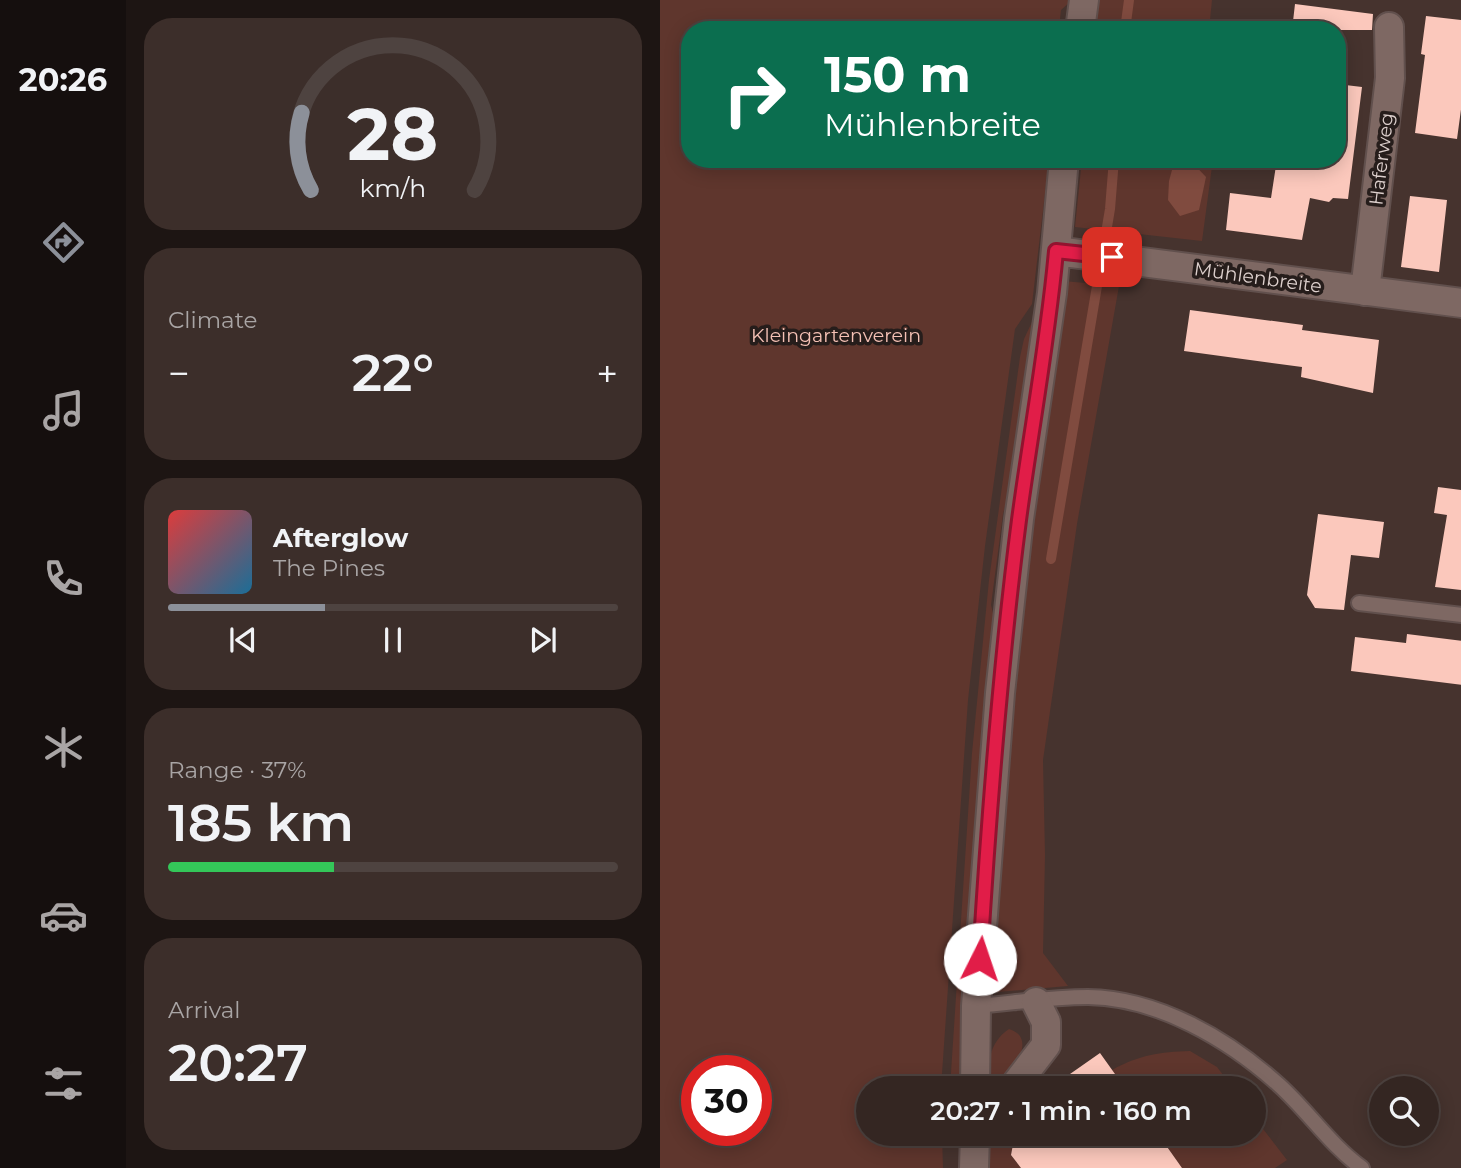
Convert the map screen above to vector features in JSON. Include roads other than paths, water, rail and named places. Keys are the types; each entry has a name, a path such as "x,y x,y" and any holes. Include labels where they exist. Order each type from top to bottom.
{"street":[{"path":"1082,21 1084,0"},
{"name":"Haferweg","path":"1365,291 1390,78 1389,27"},
{"path":"975,1076 976,1006 1000,693 1018,528 1052,293 1063,168"},
{"name":"Mühlenbreite","path":"1056,251 1461,303"},
{"path":"1022,1076 1046,1045 1047,1022 1036,1002"},
{"path":"974,1168 975,1146"}],"lane":[{"path":"1359,603 1461,615"},
{"path":"976,1006 1089,997 1169,1015 1198,1028 1240,1054 1280,1086 1362,1168"}],"waterway":[{"path":"1126,21 1129,0"},
{"path":"1051,559 1110,209 1113,168"}],"park label":[{"name":"Kleingartenverein","path":"836,335"}]}
